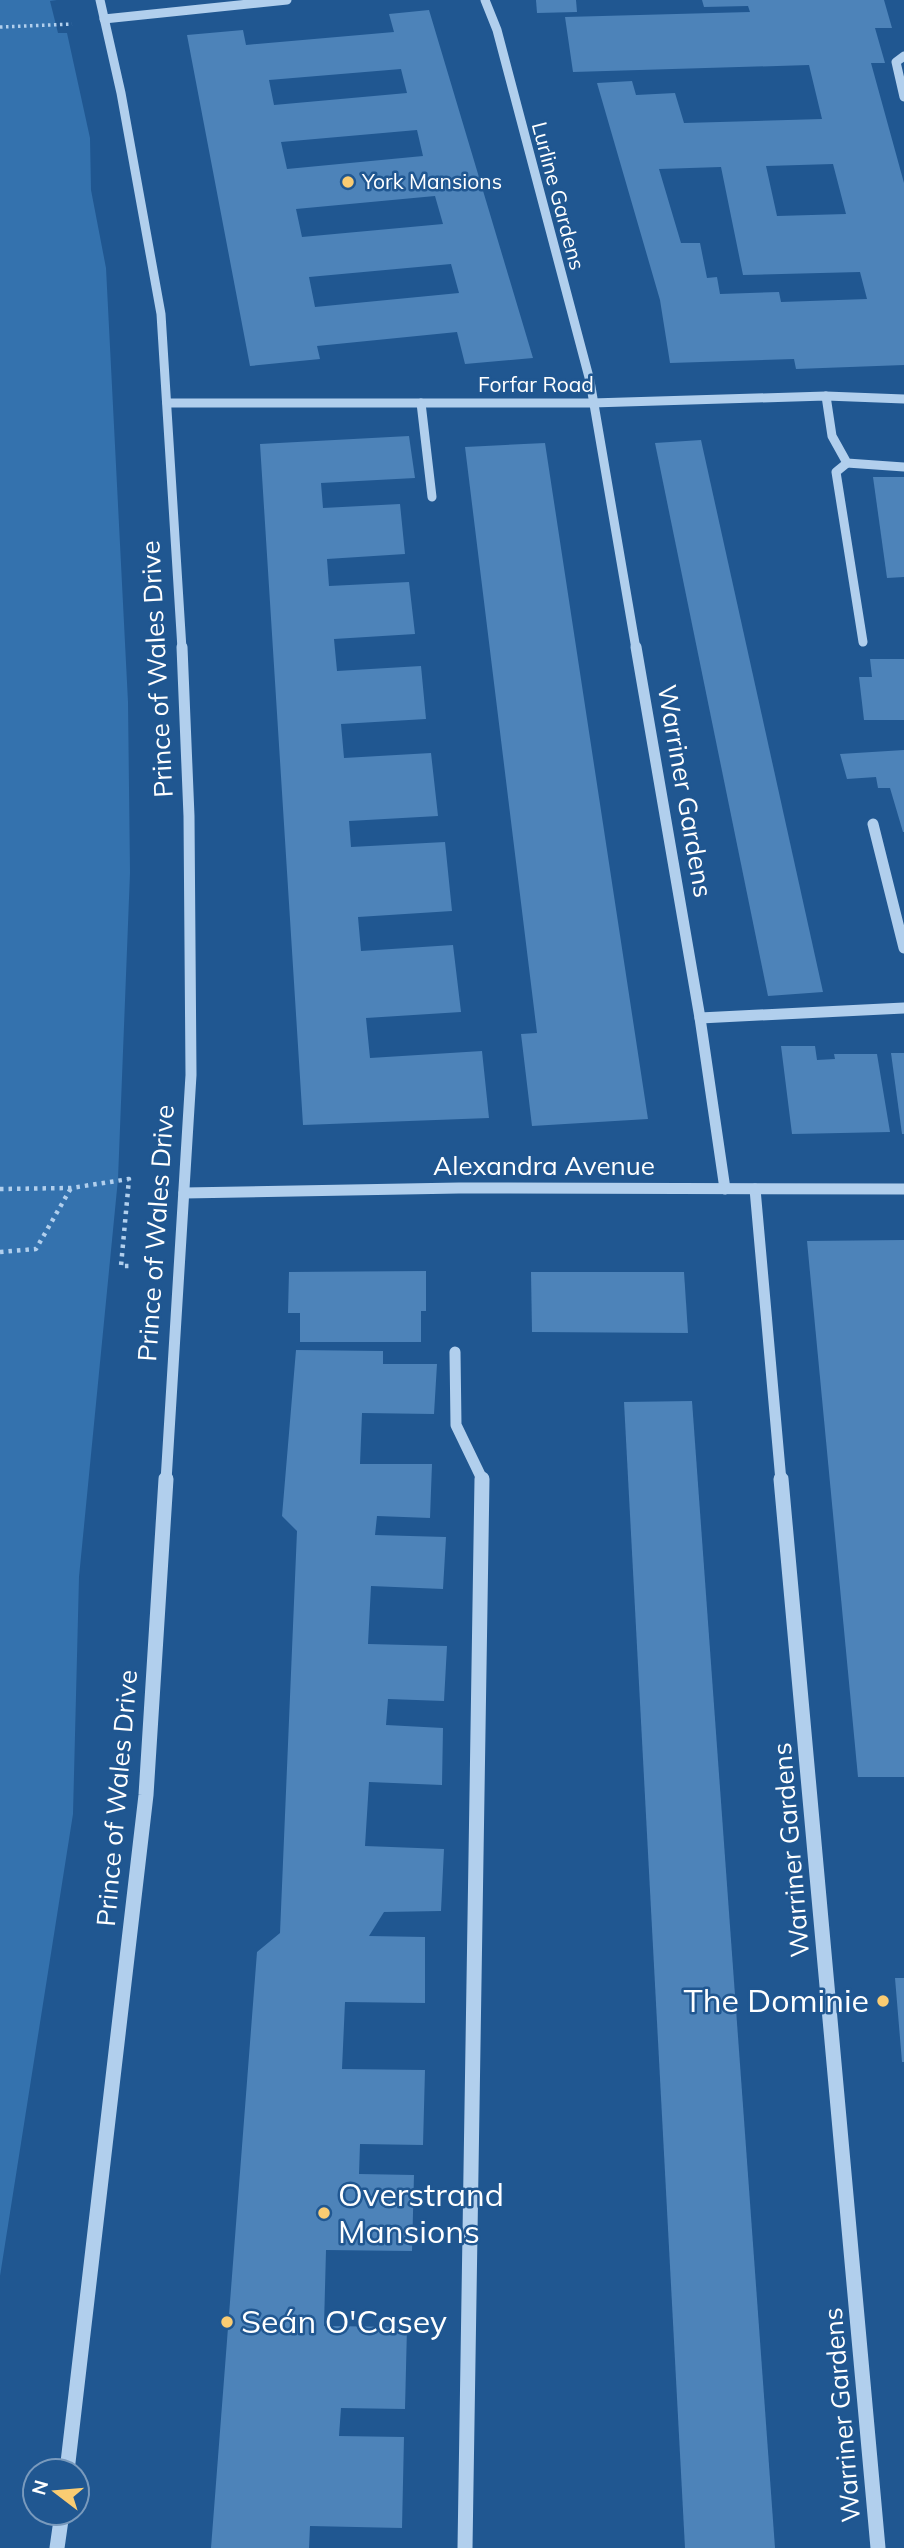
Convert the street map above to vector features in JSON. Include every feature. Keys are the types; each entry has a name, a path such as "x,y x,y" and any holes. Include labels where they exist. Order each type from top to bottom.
{"street":[{"name":"Prince of Wales Drive","path":"69,2457 146,1795 163,1486 191,1074 189,816 180,594 161,314 121,93 100,0"},
{"path":"104,19 287,0"},
{"name":"Lurline Gardens","path":"485,0 497,30 590,381 592,403"},
{"path":"904,56 896,62 896,71 904,97"},
{"path":"826,396 832,436 848,463"},
{"name":"Forfar Road","path":"167,403 592,403 826,396 904,399"},
{"path":"421,403 432,497"},
{"name":"Warriner Gardens","path":"592,403 700,1018 725,1189"},
{"path":"863,642 836,472 848,463 904,467"},
{"path":"873,824 904,948"},
{"path":"700,1018 904,1008"},
{"name":"Alexandra Avenue","path":"184,1193 459,1188 904,1189"},
{"name":"Warriner Gardens","path":"755,1189 878,2548"},
{"path":"455,1352 456,1425 484,1483 465,2548"},
{"path":"57,2548 60,2527"}],"path":[{"path":"0,27 79,24 104,19"},
{"path":"0,1189 71,1188 129,1179 121,1266 132,1266"},
{"path":"0,1252 36,1250 71,1188"}],"shaded area":[{"path":"0,0 57,0 50,1 58,33 67,33 90,138 91,190 106,268 128,702 130,873 118,1179 79,1577 73,1814 0,2276"}],"building":[{"path":"536,0 576,0 577,12 537,13"},
{"path":"702,0 884,0 892,28 875,28 885,63 871,63 904,183 904,365 796,369 794,359 670,363 660,300 597,83 632,81 636,95 675,93 684,123 822,119 809,65 573,72 565,17 750,12 748,6 704,7","holes":["833,164 846,214 777,216 766,166","721,167 743,275 860,272 867,299 781,302 779,292 720,294 717,277 707,278 700,243 681,243 659,169"]},
{"name":"York Mansions","path":"429,10 533,358 465,364 457,332 317,346 320,359 250,366 187,35 243,30 246,45 394,32 389,14","holes":["401,69 407,93 274,105 269,80","417,130 423,156 287,169 281,142","435,196 443,224 302,237 296,209","451,264 459,293 315,307 309,277"]},
{"path":"409,436 415,478 321,483 323,508 400,504 405,554 327,559 329,586 409,582 415,634 334,639 337,671 421,666 426,719 341,724 344,758 431,753 438,816 349,821 351,847 445,842 452,911 358,917 361,951 453,945 461,1012 366,1018 370,1058 482,1051 489,1118 303,1125 260,444"},
{"path":"701,440 823,992 768,996 655,443"},
{"path":"545,443 648,1119 532,1126 521,1034 537,1033 465,447"},
{"path":"873,477 904,477 904,577 887,578"},
{"path":"870,659 904,659 904,720 864,720 859,677 872,677"},
{"path":"904,750 903,832 890,788 878,788 876,777 847,779 840,754"},
{"path":"781,1046 815,1046 817,1060 835,1059 834,1054 877,1054 890,1132 792,1134"},
{"path":"891,1053 904,1053 904,1134 902,1134"},
{"path":"904,1240 904,1777 858,1777 807,1241"},
{"path":"426,1271 426,1311 421,1311 421,1342 300,1342 300,1313 288,1313 289,1272"},
{"path":"531,1272 684,1272 688,1333 532,1332"},
{"path":"296,1350 383,1351 383,1364 437,1364 434,1414 362,1413 360,1464 432,1464 430,1518 377,1516 375,1535 446,1537 443,1589 371,1586 368,1644 447,1646 444,1701 388,1699 386,1725 443,1728 442,1785 369,1782 365,1846 444,1849 441,1911 384,1912 369,1936 425,1937 425,2003 345,2002 342,2069 425,2070 423,2145 360,2144 359,2174 414,2175 412,2251 326,2250 324,2326 407,2327 405,2409 341,2408 339,2436 404,2437 402,2528 310,2526 309,2548 211,2548 257,1952 280,1933 297,1531 282,1516"},
{"path":"692,1401 775,2548 685,2548 624,1402"},
{"path":"895,1978 904,1978 904,2062 902,2062"}],"place":[{"name":"York Mansions","path":"348,182"},
{"name":"The Dominie","path":"883,2001"},
{"name":"Overstrand Mansions","path":"324,2213"},
{"name":"Seán O'Casey","path":"227,2322"}]}
